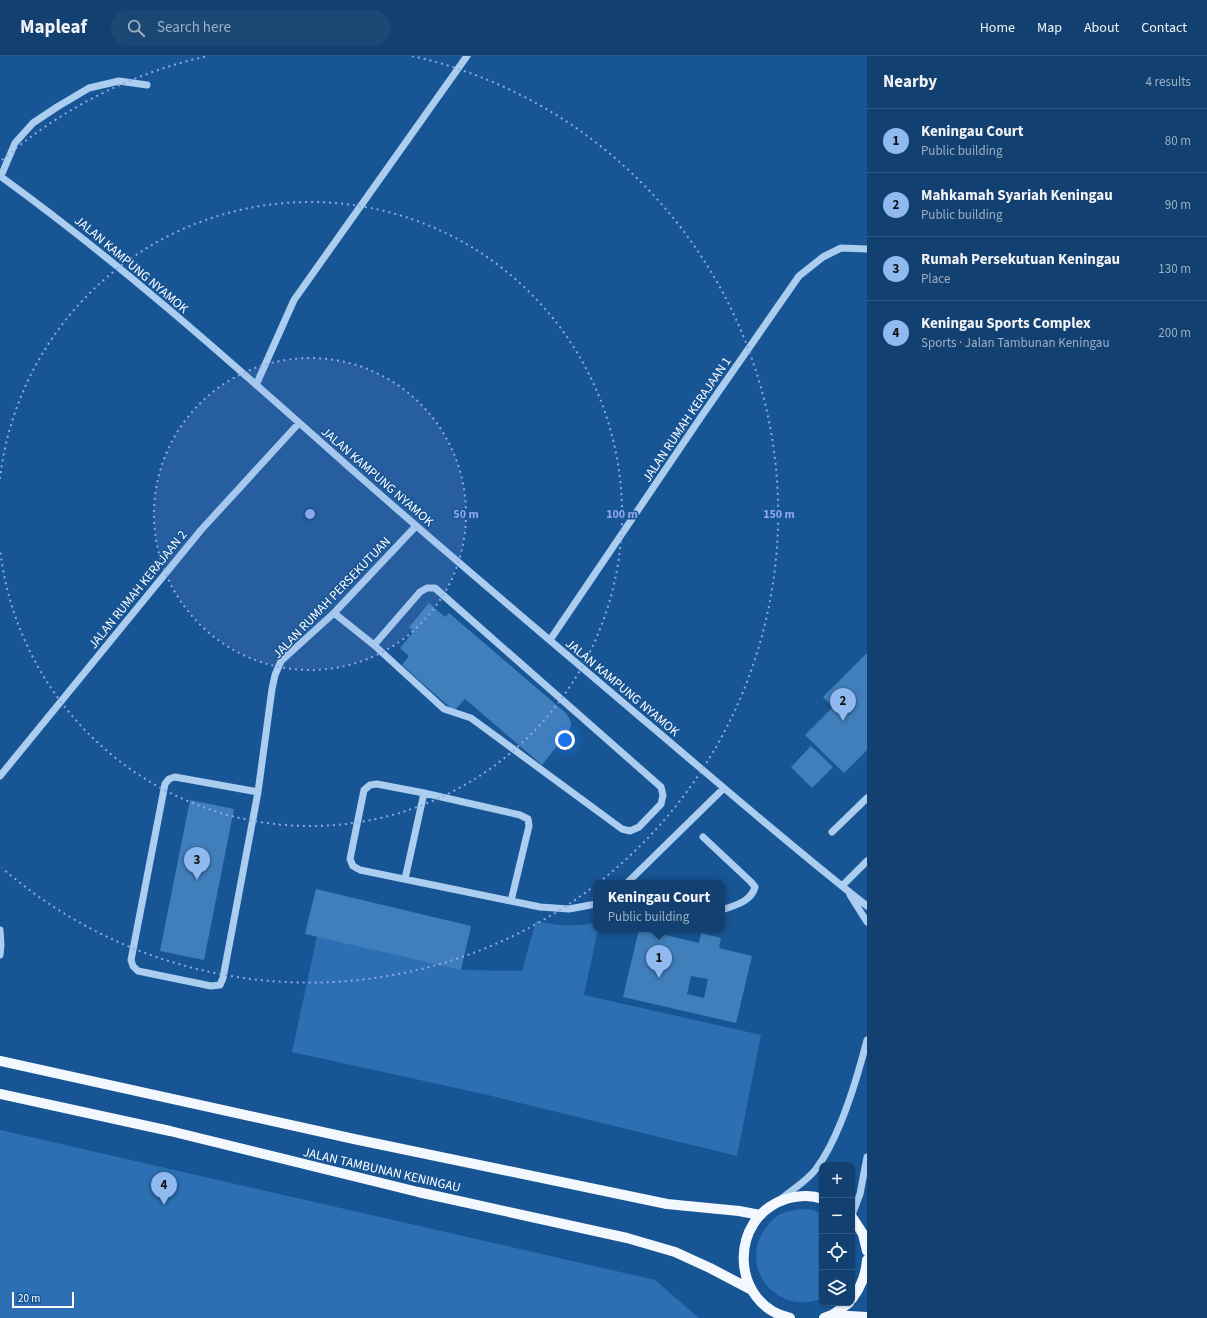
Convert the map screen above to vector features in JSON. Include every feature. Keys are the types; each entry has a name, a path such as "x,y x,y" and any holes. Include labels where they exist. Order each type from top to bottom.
{"main road":[{"name":"JALAN TAMBUNAN KENINGAU","path":"0,1061 362,1141 667,1204 739,1211 760,1215"},
{"name":"JALAN TAMBUNAN KENINGAU","path":"0,1094 170,1131 418,1192 627,1238 675,1252 752,1290"},
{"path":"784,1317 764,1305 752,1290 744,1271 743,1251 749,1231 760,1215 776,1202 796,1196 816,1196 820,1198"},
{"path":"855,1221 865,1236 867,1251"},
{"path":"855,1295 866,1272 867,1260"},
{"path":"828,1316 844,1306"},
{"path":"828,1316 867,1317"}],"street":[{"path":"256,385 294,300 468,56"},
{"path":"0,176 15,142 33,123 57,107 89,88 119,81 147,85"},
{"name":"JALAN KAMPUNG NYAMOK","path":"0,176 44,207 106,256 256,385 416,526 724,788 867,906"},
{"name":"JALAN RUMAH KERAJAAN 1","path":"550,640 702,414 799,276 823,257 841,248 867,249"},
{"name":"JALAN RUMAH KERAJAAN 2","path":"0,776 202,530 299,423"},
{"name":"JALAN RUMAH PERSEKUTUAN","path":"258,792 175,777 165,784 132,960 133,966 138,972 211,986 220,984 223,978 258,792 275,675 281,661 334,613 416,526"},
{"path":"334,613 374,645 444,709 471,718 622,829 630,831 639,827 661,804 663,795 662,787 434,588 427,588 420,592 374,645"},
{"path":"512,901 529,826 528,818 520,814 377,784 370,785 364,790 350,859 353,866 360,870 540,907 569,909 593,905"},
{"path":"630,880 724,788"},
{"path":"405,879 424,793"},
{"path":"832,832 867,798"},
{"path":"703,837 752,882 754,887 753,894 746,900 725,909"},
{"path":"844,888 867,861"},
{"name":"JALAN KAMPUNG NYAMOK","path":"844,888 867,922"},
{"path":"0,930 0,955"},
{"path":"776,1202 808,1178 817,1168 833,1142 862,1061 867,1040"},
{"path":"855,1208 860,1194 867,1156"}],"shaded area":[{"path":"536,921 566,925 593,923 593,932 597,932 584,995 761,1035 737,1156 488,1095 292,1052 317,936 461,970 522,971"},
{"path":"0,1130 655,1280 699,1318 0,1318"},
{"path":"798,1209 813,1210 819,1213 819,1299 806,1302 791,1301 778,1295 767,1285 759,1273 756,1259 758,1244 768,1224 780,1214"}],"building":[{"path":"429,603 445,617 449,613 567,714 571,723 570,729 542,765 465,699 454,711 402,665 409,656 400,648 414,631 409,627"},
{"path":"867,653 867,750 844,773 805,735 833,707 823,697"},
{"path":"811,746 833,767 812,788 791,767"},
{"path":"190,800 234,809 204,960 160,951"},
{"path":"316,889 471,926 461,970 305,934"},
{"path":"638,932 652,932 699,943 701,933 721,938 719,948 752,956 736,1023 623,997","holes":["691,976 708,979 704,998 687,994"]}],"place":[{"name":"Mahkamah Syariah Keningau","path":"843,721"},
{"name":"Rumah Persekutuan Keningau","path":"197,880"},
{"name":"Keningau Court","path":"659,978"},
{"name":"Keningau Sports Complex","path":"164,1205"}]}
